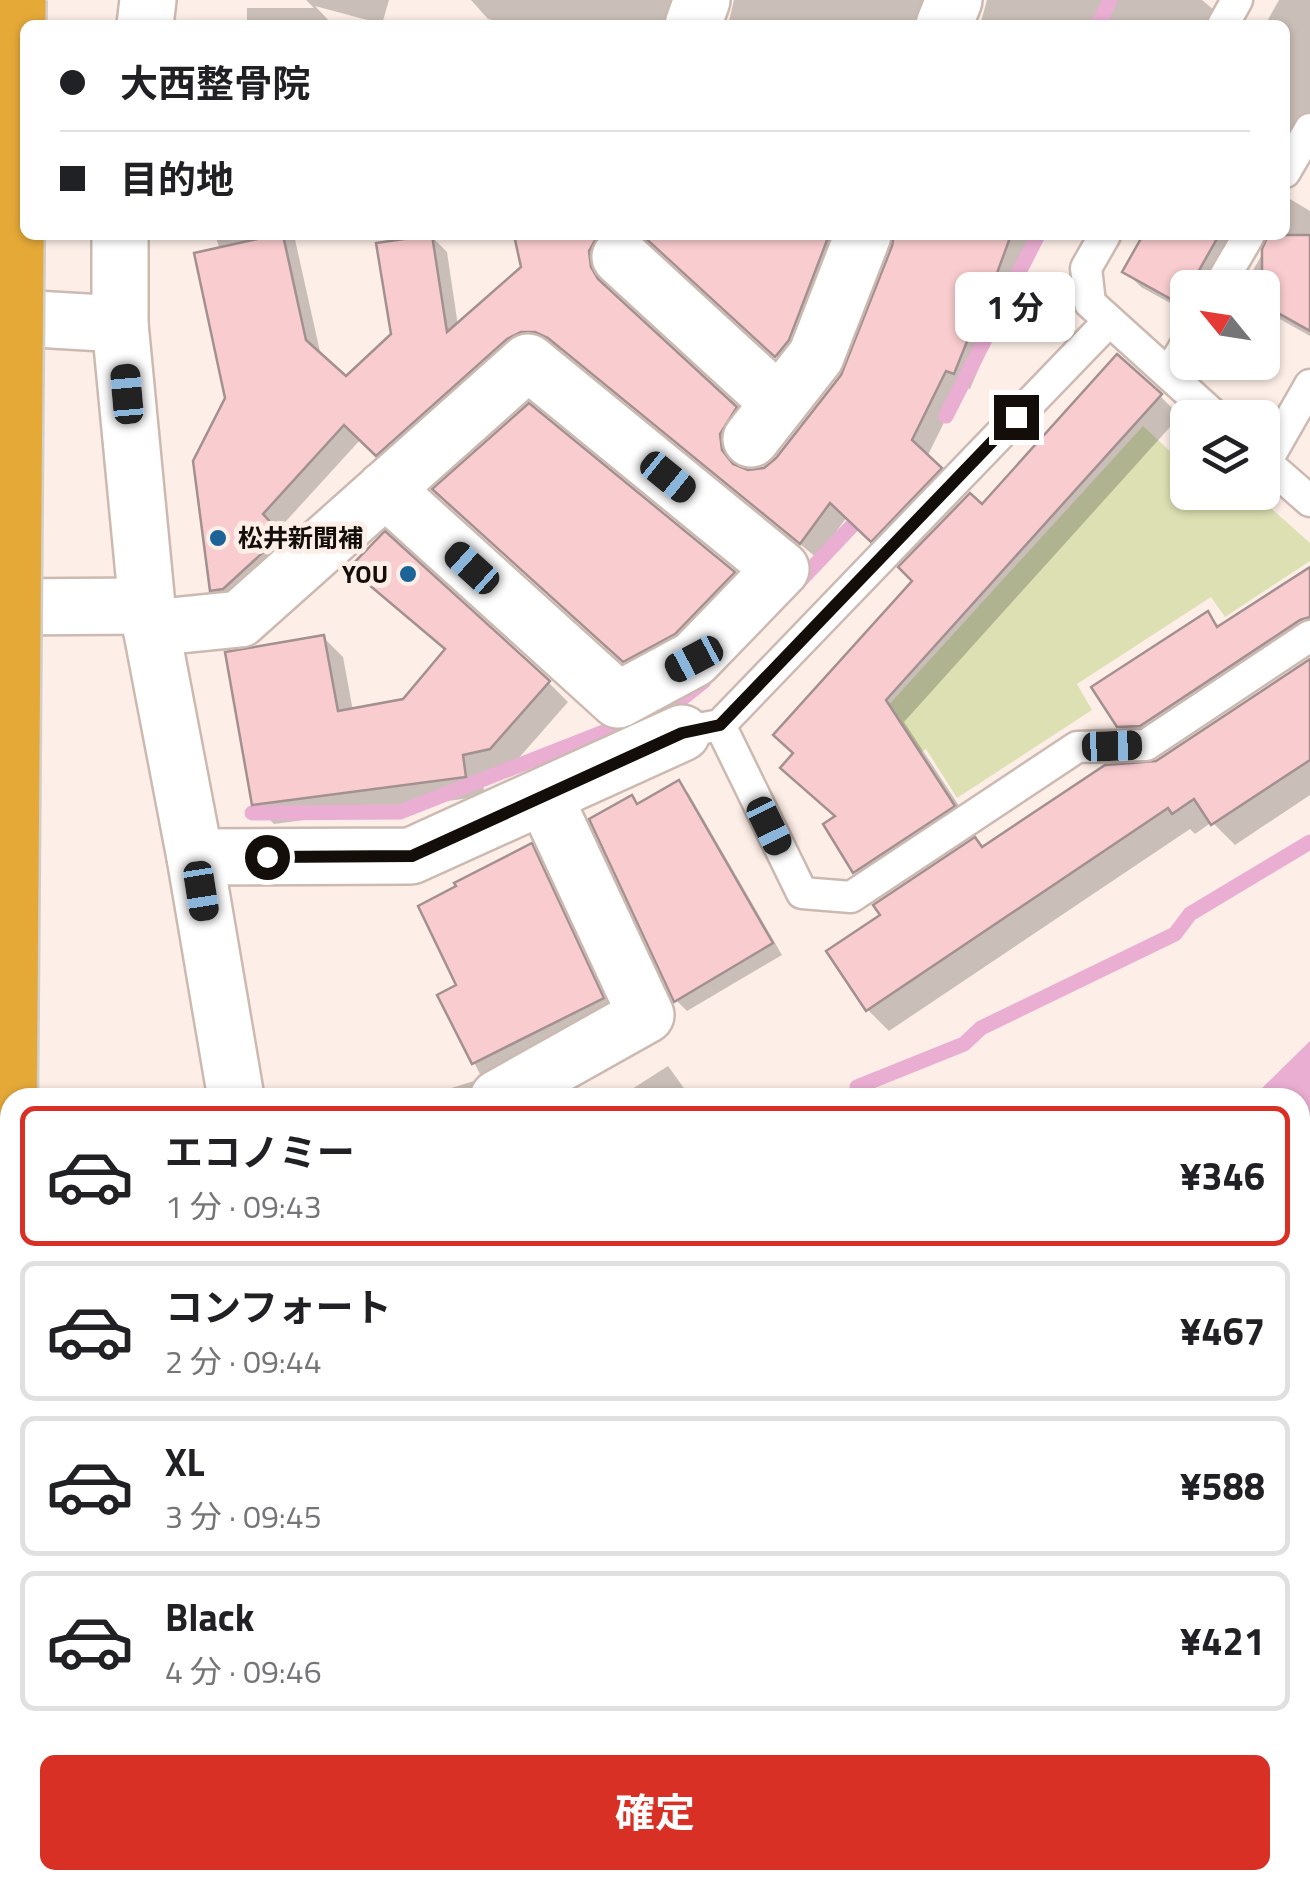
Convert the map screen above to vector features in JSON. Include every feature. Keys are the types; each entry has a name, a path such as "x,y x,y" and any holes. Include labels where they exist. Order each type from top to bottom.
{"highway":[{"path":"9,1088 18,0"}],"street":[{"path":"120,240 120,324 149,617 234,1088"},
{"path":"620,257 765,421 816,356 861,240"},
{"path":"0,317 120,324"},
{"path":"0,608 240,619 384,489 528,362 780,569 694,659 618,700 384,489"},
{"path":"195,857 412,856 701,729"},
{"path":"516,1088 646,1015 544,796"}],"lane":[{"path":"1290,163 1310,129"},
{"path":"1102,240 1086,268 1090,303 1198,400"},
{"path":"1229,270 1246,240"},
{"path":"1109,321 701,729 802,893 851,897 1076,747 1146,745 1310,636"},
{"path":"1280,434 1310,385"},
{"path":"1280,474 1310,501"}],"green space":[{"path":"1143,426 1170,451 1170,510 1273,510 1310,543 1310,561 1225,617 1211,597 1077,684 1092,710 957,798 926,749 866,788 844,754"}],"shaded area":[{"path":"1310,1041 1310,1088 1262,1088"}],"building":[{"path":"1310,235 1310,331 1280,314 1280,270 1262,270 1266,240"},
{"path":"252,240 284,240 306,340 346,376 391,334 376,243 433,240 447,332 521,267 515,240 595,240 589,251 598,279 737,407 720,434 722,450 733,464 748,470 764,468 776,458 841,375 893,240 1009,240 978,325 974,324 954,374 946,371 912,440 942,468 871,542 830,503 800,544 548,338 535,332 521,332 507,339 376,456 344,425 263,514 282,535 223,589 210,591 193,461 225,398 194,253"},
{"path":"647,240 827,240 789,340 775,357"},
{"path":"1140,240 1216,240 1199,270 1170,270 1170,298 1122,272"},
{"path":"1117,354 1162,394 886,700 955,806 853,873 823,824 835,816 780,768 793,753 773,735 912,581 898,567 970,493 982,504"},
{"path":"529,403 735,572 675,634 623,662 432,489"},
{"path":"385,531 550,681 490,749 463,755 466,777 252,805 225,652 324,635 338,711 403,699 445,649 349,568"},
{"path":"1310,567 1310,617 1140,726 1117,727 1091,687 1208,611 1217,627"},
{"path":"1310,659 1310,760 1211,825 1194,799 1172,814 1168,808 866,1011 826,951 880,915 873,905 975,837 982,847 1105,765 1156,761"},
{"path":"679,780 773,943 674,1002 589,819 632,795 637,804"},
{"path":"532,843 604,998 472,1064 437,995 456,985 418,906"}],"waterway":[{"path":"1100,20 1110,0"},
{"path":"946,416 1035,240"},
{"path":"796,585 866,511"},
{"path":"252,813 400,812 675,704 704,681"},
{"path":"857,1087 964,1044 981,1028 1175,934 1190,914 1310,842"}],"place":[{"name":"松井新聞補","path":"218,538"},
{"name":"YOU","path":"408,574"}],"route":[{"path":"267,857 412,856 682,733 720,725 1016,417"}]}
